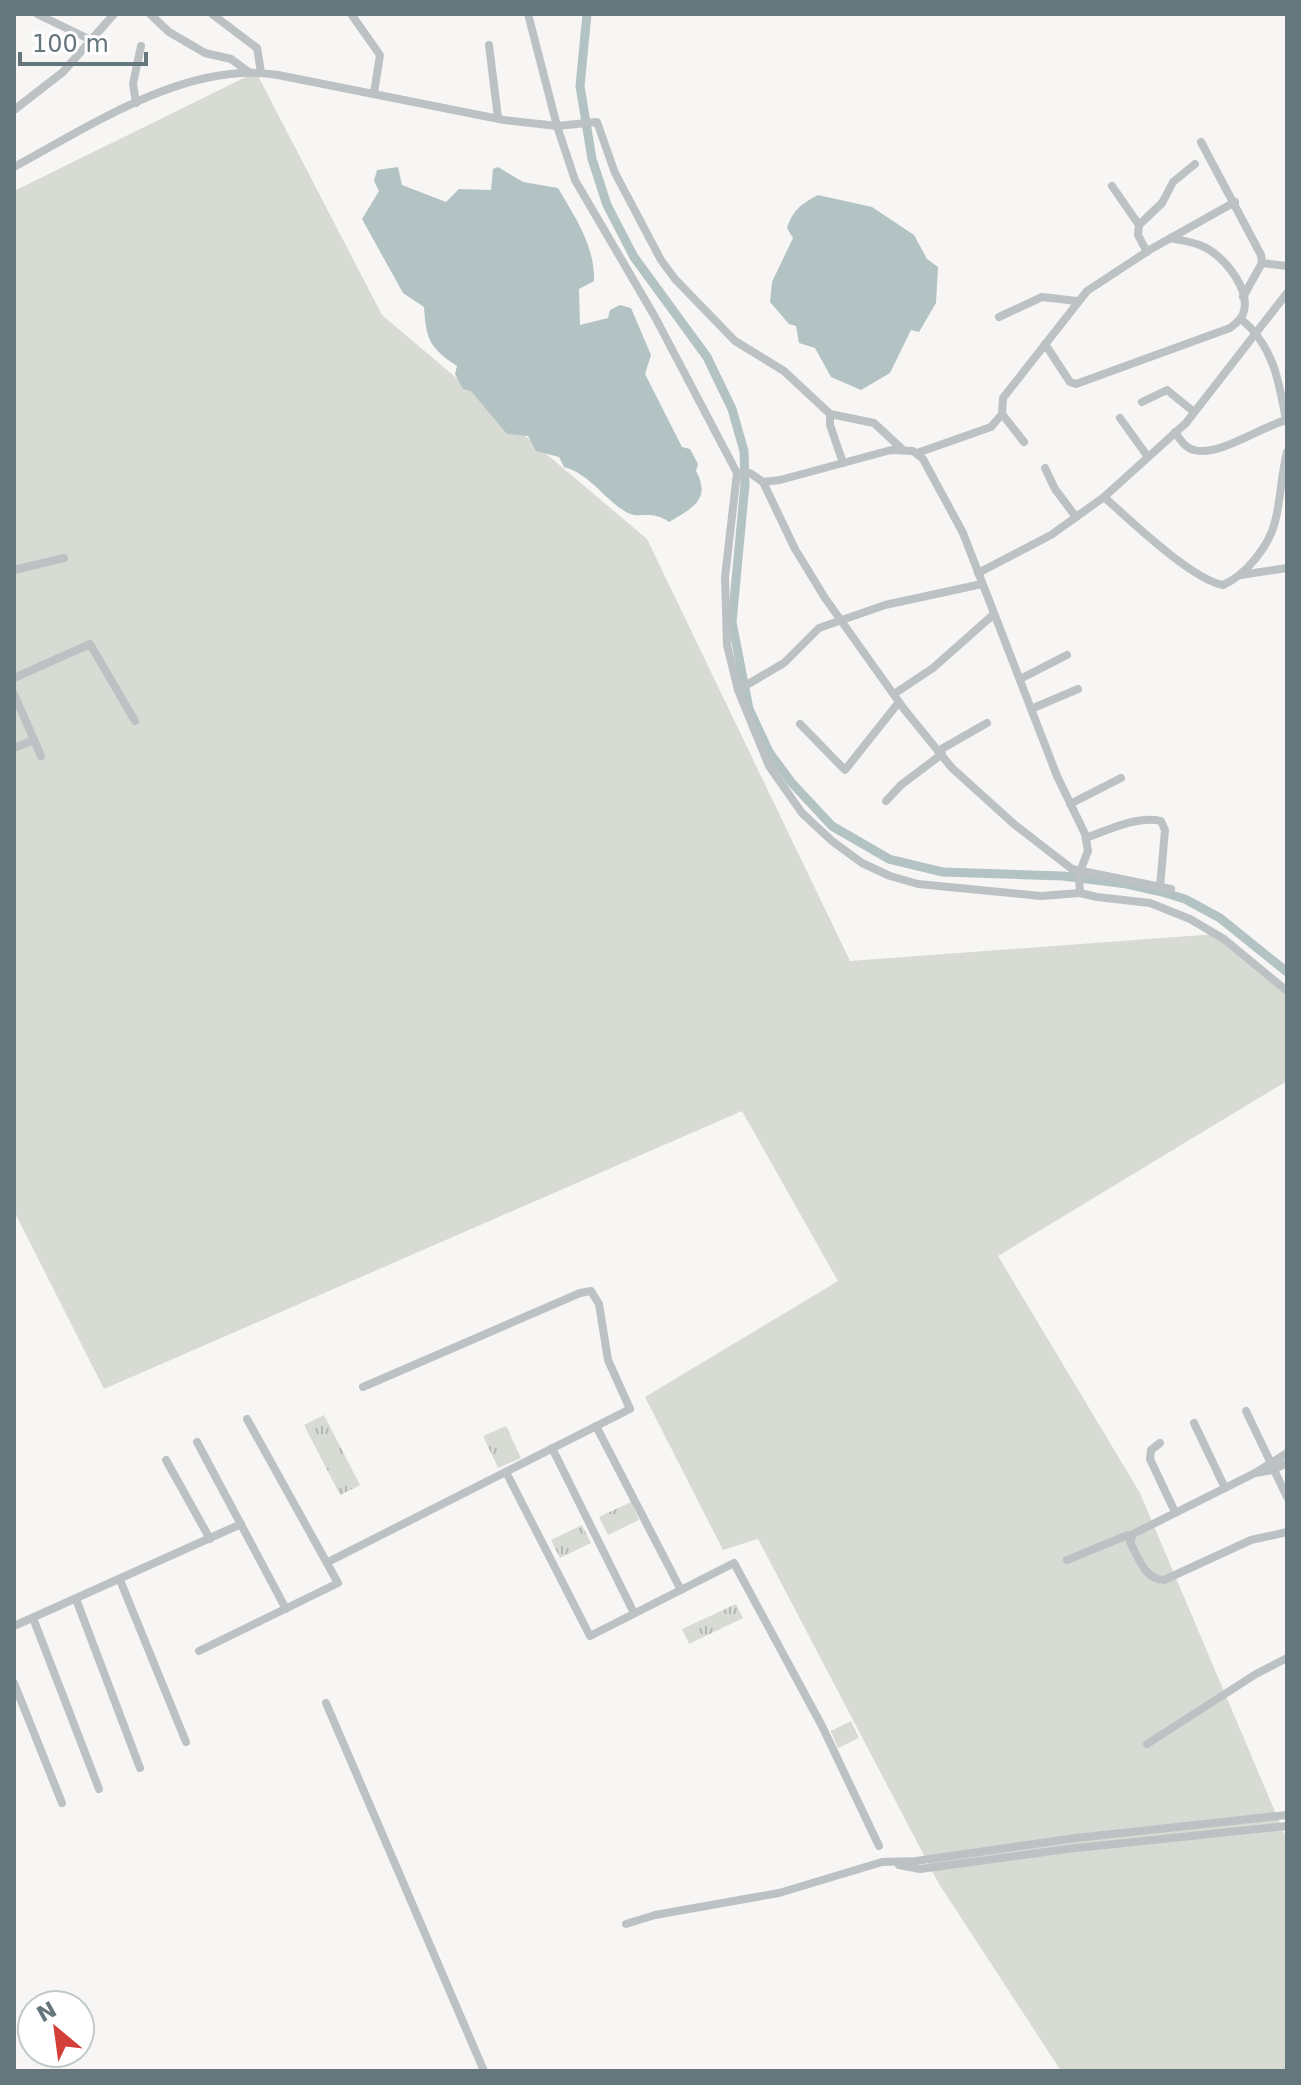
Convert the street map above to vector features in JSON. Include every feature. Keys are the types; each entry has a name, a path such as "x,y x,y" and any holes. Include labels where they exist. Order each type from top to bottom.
{"street":[{"path":"37,14 93,41"},
{"path":"14,110 63,72 114,14"},
{"path":"150,14 169,32 205,53 231,59 250,73"},
{"path":"212,14 257,48 261,72"},
{"path":"351,14 380,55 374,93"},
{"path":"528,14 557,126 584,199 743,472 763,482 780,480 902,449"},
{"path":"489,45 498,118"},
{"path":"136,103 133,84 141,46"},
{"path":"14,167 173,86 194,80 261,72 498,118 557,126 595,122 600,127 615,173 661,260 675,279 735,341 784,371 830,414 874,423 902,449 917,453 923,459 951,509 1086,838 1088,851 1080,876 1080,893"},
{"path":"1201,142 1235,202 1262,263"},
{"path":"1139,225 1162,203 1173,182 1195,164"},
{"path":"1112,186 1139,225 1138,235 1147,252"},
{"path":"917,453 991,427 1002,414 1003,398 1087,291 1147,252 1235,202"},
{"path":"1045,344 1070,382 1076,384 1230,328 1241,319 1245,305 1228,266 1209,249 1171,238"},
{"path":"1262,263 1287,266"},
{"path":"1243,297 1262,263"},
{"path":"978,573 1051,535 1104,497 1194,412 1287,293"},
{"path":"999,317 1042,297 1077,301"},
{"path":"1175,432 1185,446 1199,451 1233,443 1286,420 1276,371 1257,332 1241,319"},
{"path":"1142,402 1167,390 1194,412"},
{"path":"830,414 830,425 843,463"},
{"path":"1002,414 1024,442"},
{"path":"1120,418 1148,457"},
{"path":"1104,497 1196,572 1214,583 1227,584 1240,575 1261,549 1274,526 1287,452"},
{"path":"1045,468 1055,489 1076,517"},
{"path":"743,472 725,577 727,645 769,766 802,813 862,863 918,884 1041,896 1080,893 1150,903 1190,919 1224,939 1287,991"},
{"path":"763,482 795,549 840,619 940,753 1015,825 1080,876 1171,889"},
{"path":"14,570 64,558"},
{"path":"1240,575 1287,568"},
{"path":"743,688 784,663 819,628 885,605 982,584"},
{"path":"800,724 845,770 896,698 994,614"},
{"path":"14,678 90,644 135,721"},
{"path":"1020,679 1067,655"},
{"path":"1031,709 1078,689"},
{"path":"14,694 41,756"},
{"path":"886,801 940,753 987,723"},
{"path":"14,748 34,740"},
{"path":"1070,804 1121,778"},
{"path":"1086,838 1132,823 1161,821 1165,830 1160,887"},
{"path":"328,1562 630,1409 608,1360 599,1304 591,1291 580,1293 363,1387"},
{"path":"1246,1411 1287,1497"},
{"path":"199,1651 338,1583 247,1419"},
{"path":"1194,1423 1225,1488"},
{"path":"596,1426 681,1590"},
{"path":"197,1442 286,1609"},
{"path":"1160,1443 1149,1453 1150,1459 1175,1512"},
{"path":"552,1448 634,1613"},
{"path":"1272,1466 1287,1453"},
{"path":"166,1460 210,1539"},
{"path":"1287,1463 1255,1473 1138,1530 1130,1542 1149,1576 1155,1580 1173,1577 1251,1540 1287,1532"},
{"path":"506,1472 590,1636 734,1563 822,1726 879,1846"},
{"path":"14,1626 241,1524"},
{"path":"1067,1560 1118,1537 1131,1537"},
{"path":"120,1580 186,1742"},
{"path":"76,1599 140,1768"},
{"path":"33,1618 99,1789"},
{"path":"1147,1744 1256,1674 1287,1658"},
{"path":"14,1683 62,1803"},
{"path":"326,1703 484,2071"},
{"path":"626,1924 655,1915 779,1893 882,1862 916,1861 1076,1838 1287,1815"},
{"path":"882,1862 920,1869 1067,1849 1287,1826"}],"green space":[{"path":"256,72 382,315 647,539 850,961 1216,934 1287,992 1287,1081 998,1256 1140,1493 1287,1840 1287,2071 1061,2071 939,1884 758,1539 723,1550 645,1397 838,1281 742,1111 104,1389 14,1211 14,191"},
{"path":"324,1415 360,1485 340,1495 304,1425"},
{"path":"506,1426 521,1458 498,1468 483,1436"},
{"path":"631,1502 639,1520 608,1535 599,1517"},
{"path":"582,1525 591,1543 560,1558 551,1540"},
{"path":"736,1604 743,1618 689,1644 682,1629"},
{"path":"851,1721 859,1738 838,1748 831,1731"}],"shaded area":[{"path":"398,167 402,185 446,202 459,189 491,190 493,169 498,167 523,182 558,188 583,232 593,268 594,281 579,289 580,325 608,318 610,310 620,305 631,308 651,355 645,374 682,447 690,449 698,464 696,471 702,489 691,508 669,522 656,516 626,512 582,475 564,467 559,457 536,451 528,436 507,434 471,391 463,389 455,374 457,366 431,342 424,307 403,293 362,219 379,191 374,181 377,170"},
{"path":"818,195 872,207 914,235 927,259 938,267 936,303 919,332 911,330 890,373 861,390 831,377 815,348 799,343 796,326 789,324 770,302 772,282 793,238 787,228 789,222 798,208"}],"waterway":[{"path":"587,14 580,86 592,159 607,205 634,257 707,357 732,409 744,451 745,484 732,622 749,709 769,752 791,782 832,826 889,859 943,872 1063,876 1162,892 1185,899 1220,918 1287,972"}]}
